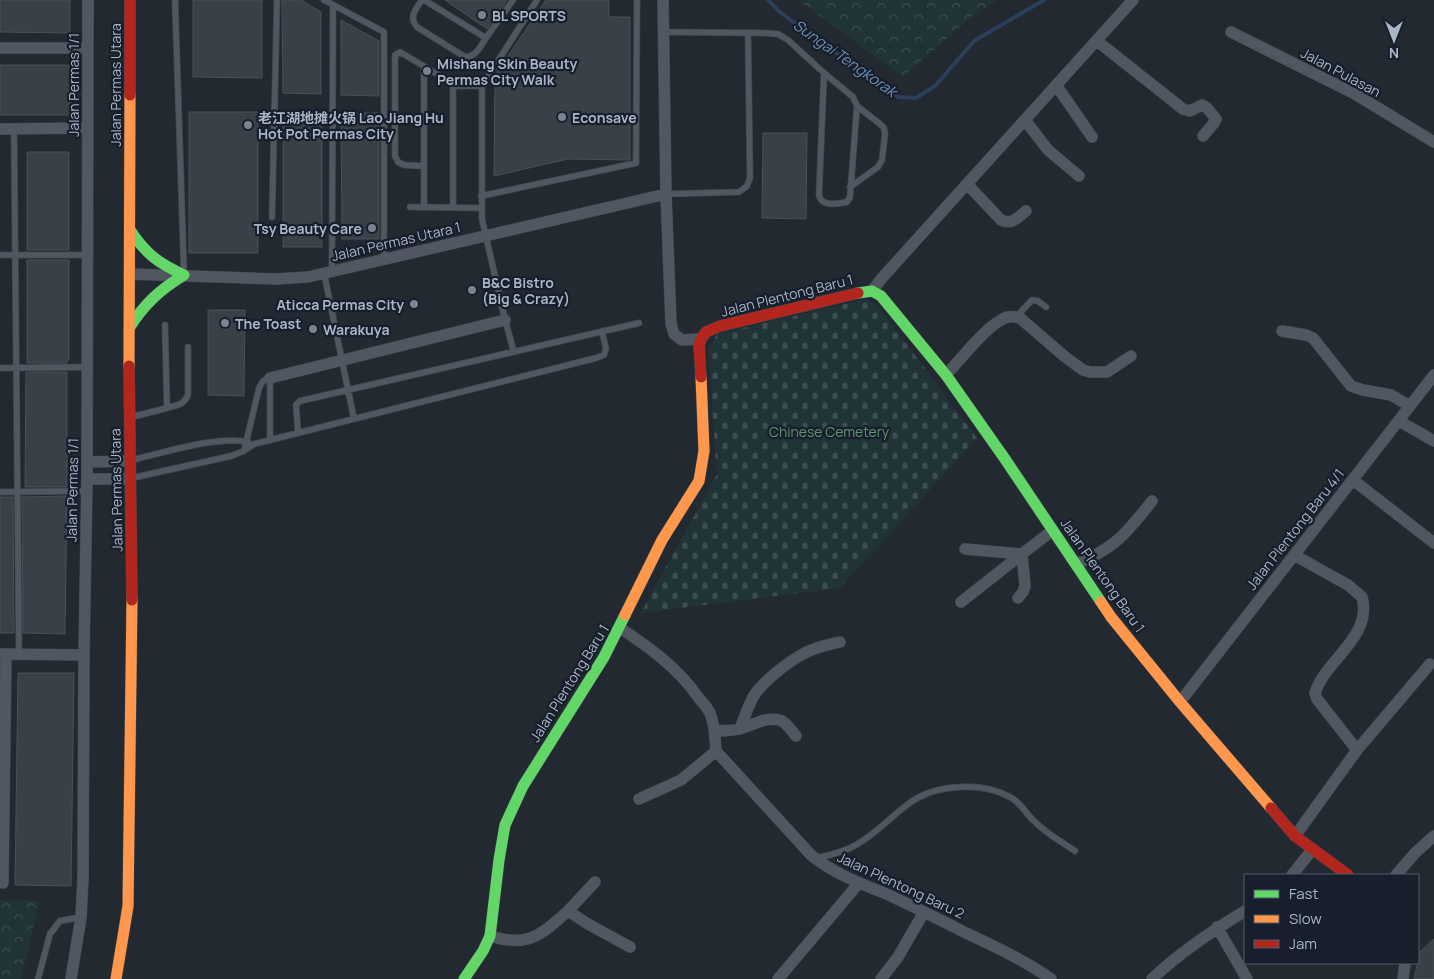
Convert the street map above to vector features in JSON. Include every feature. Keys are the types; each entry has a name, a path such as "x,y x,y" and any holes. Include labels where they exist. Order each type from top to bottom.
{"street":[{"name":"Jalan Permas 1/1","path":"71,979 80,917 83,860 87,491 88,0"},
{"name":"Jalan Permas Utara","path":"116,979 128,906 132,565 129,328 130,0"},
{"path":"663,0 666,194 671,324 674,334 682,340 701,339"},
{"path":"872,291 1133,0"},
{"name":"Jalan Pulasan","path":"1231,32 1355,94 1434,142"},
{"path":"1097,41 1183,109 1190,111 1202,105 1207,108 1216,119 1203,136"},
{"path":"0,48 88,48"},
{"path":"1056,86 1092,137"},
{"path":"1025,120 1048,150 1078,176"},
{"path":"0,129 88,128"},
{"path":"967,184 1001,220 1007,223 1012,222 1026,211"},
{"name":"Jalan Permas Utara 1","path":"129,274 275,279 308,277 666,194"},
{"path":"130,230 149,256 161,265 184,275"},
{"path":"129,328 140,309 150,298 161,288 184,275"},
{"name":"Jalan Plentong Baru 1","path":"464,979 484,951 490,936 505,825 523,786 604,657 620,628 651,560 693,492 702,473 704,451 699,345 701,339 706,332 720,326 872,291 881,296 946,375 1111,617 1180,702 1295,836 1347,874"},
{"path":"946,375 991,327 1002,320 1016,317 1020,318 1083,370 1107,372 1131,356"},
{"path":"270,378 505,320"},
{"path":"1282,331 1313,338 1351,386 1390,395 1410,406"},
{"name":"Jalan Plentong Baru 4/1","path":"1180,702 1434,375"},
{"path":"1399,421 1434,441"},
{"path":"87,462 130,461"},
{"path":"87,479 130,479"},
{"path":"1353,480 1434,543"},
{"path":"1076,564 1096,556 1120,540 1152,501"},
{"path":"961,602 1053,530"},
{"path":"965,549 1022,554"},
{"path":"1018,598 1024,592 1025,586 1022,554"},
{"path":"1294,555 1348,585 1362,597 1364,615 1355,635 1326,674 1315,694 1317,700 1357,750"},
{"path":"620,628 645,644 690,684 709,712 715,730 716,751 681,780 639,800"},
{"path":"740,729 754,695 762,685 803,654 840,642"},
{"path":"3,883 3,654 84,655"},
{"path":"1295,836 1357,750 1430,664"},
{"path":"715,730 740,729 750,724 773,719 783,722 796,736"},
{"name":"Jalan Plentong Baru 2","path":"716,751 821,863 859,883 924,912 1031,966 1051,979"},
{"path":"1397,874 1415,853 1434,836"},
{"path":"1293,874 1312,850"},
{"path":"490,936 506,941 522,941 536,936 554,924 595,882"},
{"path":"778,979 859,883"},
{"path":"568,911 630,947"},
{"path":"881,979 898,957 924,912"},
{"path":"1152,979 1173,959 1217,927 1244,912"},
{"path":"1217,927 1247,979"},
{"path":"1403,979 1405,964"}],"lane":[{"path":"175,0 184,275"},
{"path":"272,217 277,0"},
{"path":"324,0 384,32 384,260"},
{"path":"486,38 423,0 413,14 414,23 465,57 470,57 475,54 514,0"},
{"path":"514,352 485,236 481,208 482,86 537,0"},
{"path":"481,196 636,163 636,0"},
{"path":"333,5 328,272 342,360 354,419"},
{"path":"664,32 778,34 788,40 853,97 857,106 884,128 882,160 878,167 850,187"},
{"path":"666,194 739,192 747,186 750,178 748,33"},
{"path":"424,166 398,162 395,156 395,55 400,52 457,86 482,86"},
{"path":"424,66 424,207"},
{"path":"824,73 820,200 823,202 847,202 850,197 857,106"},
{"path":"453,207 454,84"},
{"path":"14,129 19,655"},
{"path":"410,207 481,208"},
{"path":"0,255 88,255"},
{"path":"1016,317 1032,300 1038,300 1046,307"},
{"path":"298,433 296,403 639,323"},
{"path":"165,325 167,408"},
{"path":"130,479 206,462 244,451 254,444 596,358 604,355 606,349 602,331"},
{"path":"130,418 182,404 187,400 188,347"},
{"path":"0,368 87,367"},
{"path":"244,451 259,388 263,381 270,378 270,440"},
{"path":"130,461 231,440 246,441 254,444"},
{"path":"0,492 87,491"},
{"path":"815,858 841,852 856,845 872,835 908,803 923,794 936,789 969,787 992,790 1008,796 1016,801 1033,821 1075,851"},
{"path":"38,979 50,934 60,921 80,917"}],"green space":[{"path":"798,0 997,0 975,14 903,77"},
{"name":"Chinese Cemetery","path":"866,299 878,306 977,438 840,588 641,613 717,474 708,351 717,334"},
{"path":"0,900 40,901 21,979 0,979"}],"building":[{"path":"0,0 70,0 70,33 0,32"},
{"path":"193,0 262,0 262,78 193,77"},
{"path":"282,0 301,0 321,12 321,94 283,93"},
{"name":"BL SPORTS","path":"445,0 507,0 487,29"},
{"name":"Econsave","path":"546,0 609,0 609,17 630,17 630,160 568,159 494,176 495,75"},
{"path":"341,20 379,41 379,96 341,95"},
{"path":"0,65 71,65 71,115 0,115"},
{"path":"189,112 258,112 258,253 189,253"},
{"path":"283,113 322,113 322,247 283,247"},
{"path":"341,113 379,113 379,239 342,239"},
{"path":"763,133 807,133 806,219 762,218"},
{"path":"27,152 69,152 69,250 27,250"},
{"path":"27,260 69,260 69,360 67,360 67,363 27,363"},
{"path":"208,310 245,310 244,396 208,395"},
{"path":"26,372 67,372 67,487 25,487"},
{"path":"67,496 65,634 23,633 22,497"},
{"path":"0,497 13,497 14,633 0,633"},
{"path":"18,673 74,673 71,886 15,885"},
{"path":"1434,939 1434,979 1414,979 1417,964 1419,964 1420,952"}],"waterway":[{"name":"Sungai Tengkorak","path":"768,0 781,13 898,97 916,98 935,86 974,41 1044,0"}],"traffic: fast":[{"path":"130,230 153,257 184,275"},
{"path":"130,327 141,311 154,298 184,275"},
{"path":"858,293 872,291 881,296 946,375 1101,602"},
{"path":"464,979 483,951 490,936 505,825 523,786 604,657 625,615"}],"traffic: slow":[{"path":"129,366 130,95"},
{"path":"625,615 662,540 699,481 704,451 701,377"},
{"path":"116,979 128,906 132,600"},
{"path":"1101,602 1180,702 1271,808"}],"traffic: jam":[{"path":"130,0 130,95"},
{"path":"701,377 699,345 706,332 720,326 858,293"},
{"path":"129,366 132,600"},
{"path":"1271,808 1295,836 1347,874"}],"place":[{"name":"BL SPORTS","path":"482,15"},
{"name":"Mishang Skin Beauty Permas City Walk","path":"427,71"},
{"name":"Econsave","path":"562,117"},
{"name":"老江湖地摊火锅 Lao Jiang Hu Hot Pot Permas City","path":"248,125"},
{"name":"Tsy Beauty Care","path":"372,228"},
{"name":"B&C Bistro (Big & Crazy)","path":"472,290"},
{"name":"Aticca Permas City","path":"414,304"},
{"name":"The Toast","path":"225,323"},
{"name":"Warakuya","path":"313,329"}]}
